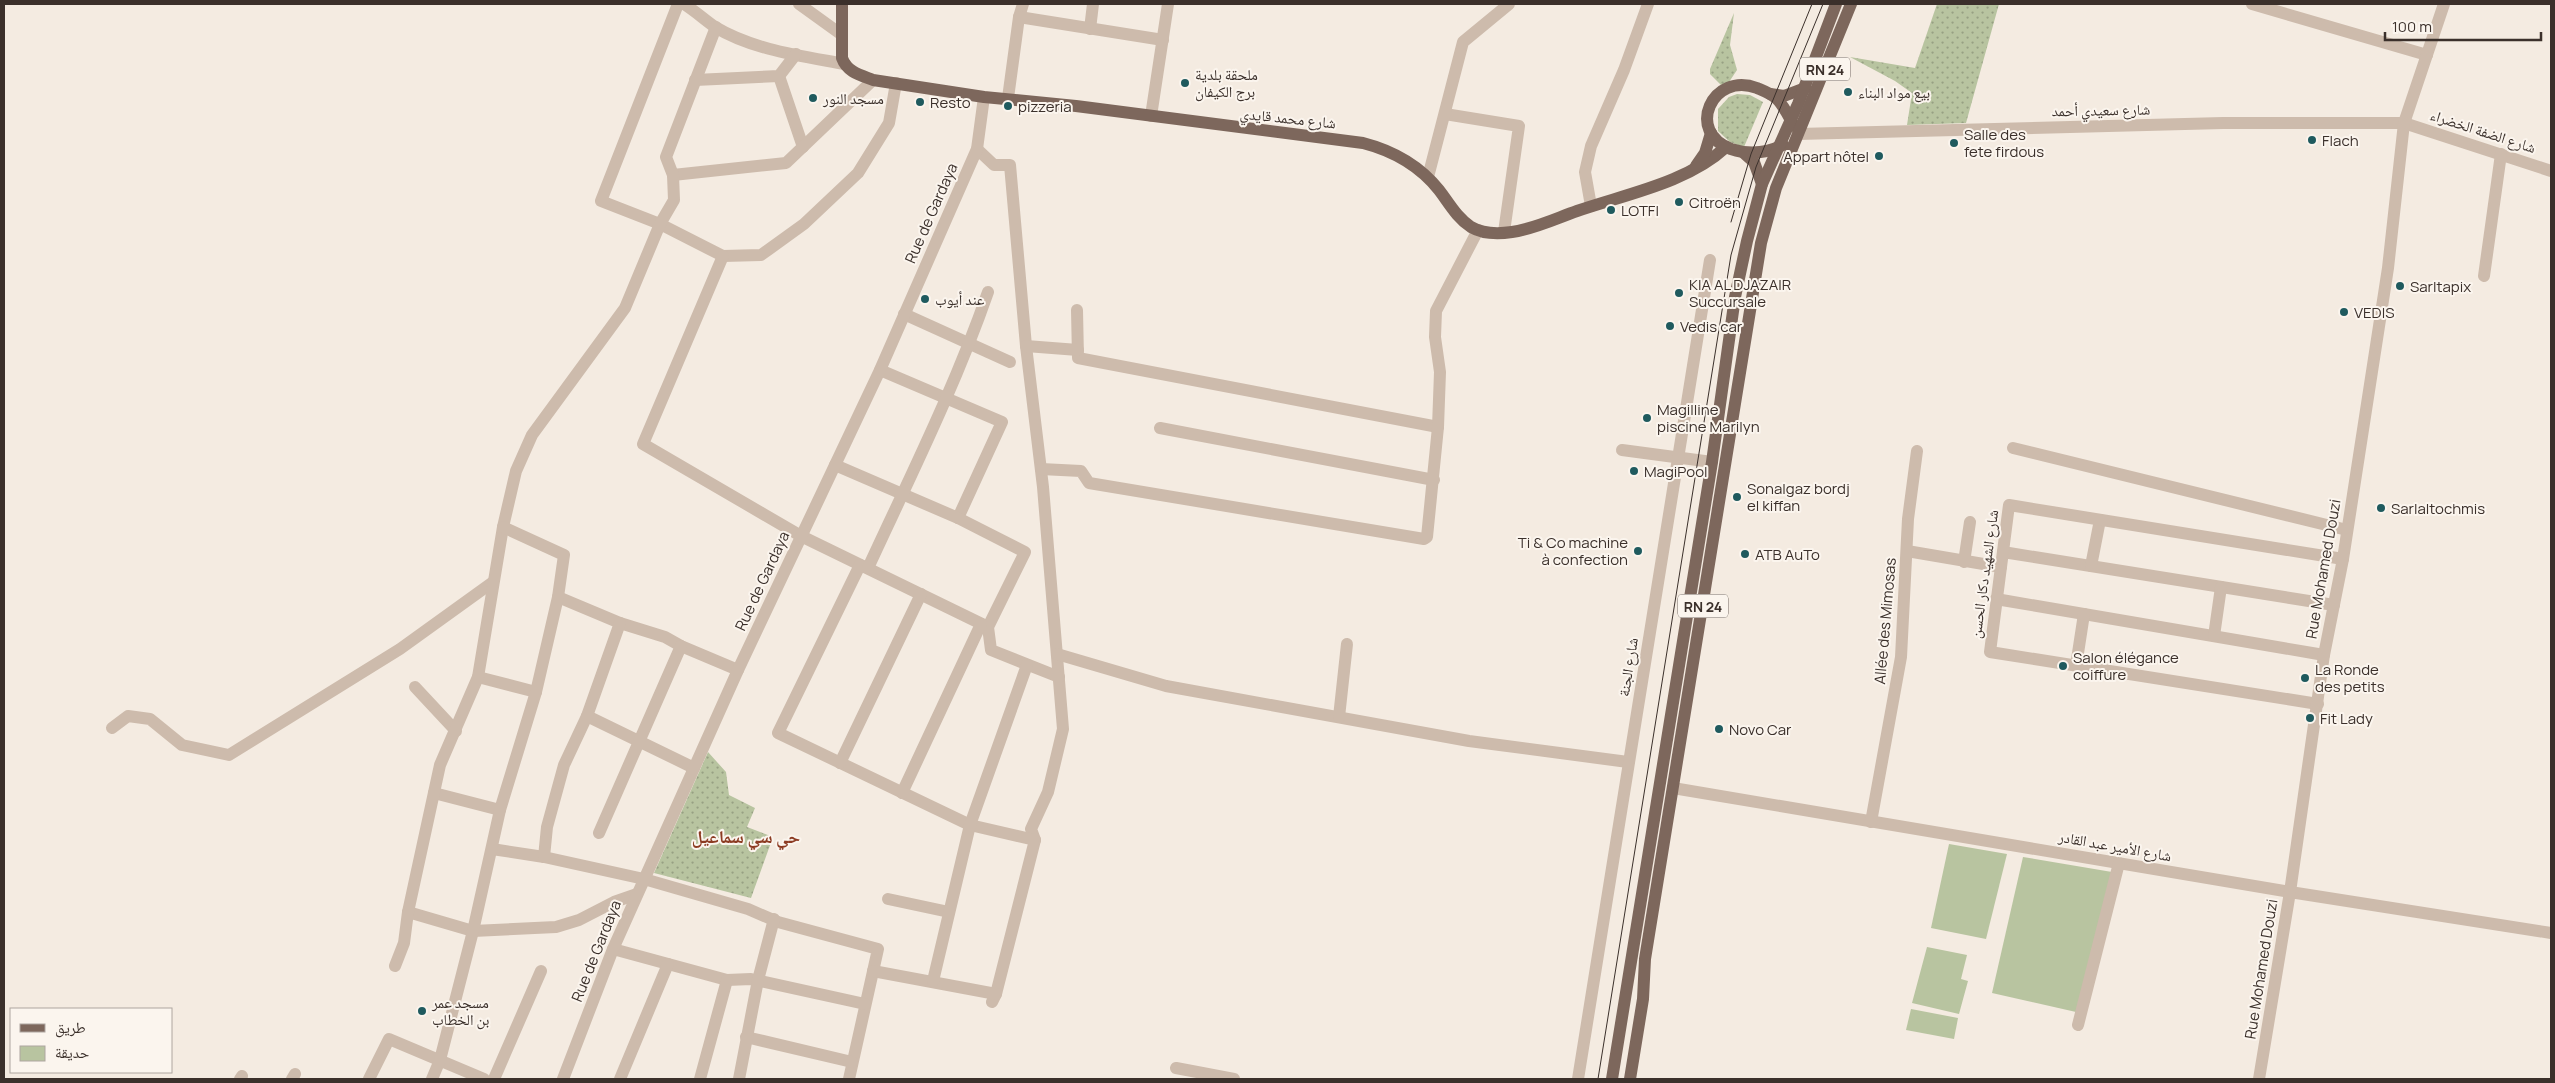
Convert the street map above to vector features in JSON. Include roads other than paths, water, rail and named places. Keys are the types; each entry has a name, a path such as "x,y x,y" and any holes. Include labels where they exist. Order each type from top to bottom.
{"main road":[{"path":"842,4 842,35 845,64"},
{"name":"RN 24","path":"1791,121 1836,4"},
{"name":"RN 24","path":"1630,1079 1643,999 1645,959 1761,243 1776,188 1851,4"},
{"name":"شارع محمد قايدي","path":"845,64 857,74 873,80 896,84 1363,143 1404,158 1428,178 1461,220 1478,230"},
{"path":"1762,184 1754,162 1745,154 1726,147 1717,141 1711,133 1707,122 1708,108 1720,92 1741,84 1770,94 1784,96 1805,88"},
{"path":"1745,154 1779,147 1797,136 1781,104 1770,94"},
{"path":"1779,147 1791,121"},
{"path":"1692,169 1705,153 1711,133"},
{"path":"1478,230 1504,232 1520,230 1634,192 1692,169 1708,161 1726,147"},
{"name":"RN 24","path":"1612,1079 1712,462 1735,297 1746,241 1762,184 1779,147"}],"street":[{"path":"678,4 601,201 660,224 723,256 761,255 804,224 858,172 889,123 896,84"},
{"path":"684,4 716,27 745,40 796,54 845,64"},
{"path":"799,4 842,35"},
{"path":"1008,98 1019,18 1023,4"},
{"path":"1090,29 1093,4"},
{"path":"1151,116 1168,4"},
{"path":"1428,178 1463,42 1509,4"},
{"path":"1591,206 1585,172 1590,146 1624,70 1648,4"},
{"path":"2252,4 2427,55"},
{"name":"Rue Mohamed Douzi","path":"2260,1079 2290,892 2324,655 2343,558 2388,268 2404,123 2444,4"},
{"path":"1019,18 1162,40"},
{"path":"395,966 404,943 408,912 440,765 478,677 493,582 516,471 532,435 624,308 660,224 674,200 673,175 666,157 716,27"},
{"path":"695,80 779,76 796,54"},
{"path":"779,76 803,147"},
{"path":"673,175 786,163 873,80"},
{"name":"Rue de Gardaya","path":"564,1079 613,949 637,894 738,670 880,370 977,149 984,96"},
{"path":"1445,114 1519,126 1504,232"},
{"name":"شارع سعيدي أحمد","path":"1797,136 2214,123 2404,123"},
{"name":"شارع الضفة الخضراء","path":"2404,123 2551,171"},
{"path":"873,971 933,981 994,998 1035,840 1031,829 1048,792 1063,729 1041,469 1026,346 1010,166 994,165 977,149"},
{"path":"2484,276 2501,154"},
{"path":"1041,469 1082,471 1089,483 1424,539 1429,534 1438,427 1440,372 1436,337 1436,311 1478,230"},
{"path":"723,256 644,444 801,536 984,625 991,650 1059,677"},
{"name":"شارع الجنة","path":"1578,1079 1710,260"},
{"path":"988,292 970,344 902,494 778,733 970,825 1035,840"},
{"path":"1077,310 1078,358 1438,427"},
{"path":"904,314 1010,362"},
{"path":"1026,346 1078,350"},
{"path":"880,370 1002,422 958,518"},
{"path":"1160,428 1434,480"},
{"path":"2014,448 2347,530"},
{"path":"1622,450 1712,462"},
{"name":"Allée des Mimosas","path":"1871,822 1901,656 1908,519 1917,451"},
{"path":"835,464 958,518 1025,552 984,625 902,793"},
{"name":"شارع الشهيد دكار الحسن","path":"2318,704 1990,652 2009,505 2343,558"},
{"path":"2091,566 2100,520"},
{"path":"1964,562 1970,522"},
{"path":"432,1079 440,1060 473,931 500,810 536,692 558,596 564,554 503,528"},
{"path":"1907,551 2001,567"},
{"path":"2003,552 2334,605"},
{"path":"112,728 128,716 150,719 182,744 229,756 400,649 493,582"},
{"path":"2214,636 2221,587"},
{"path":"840,763 921,594"},
{"path":"558,596 620,623 665,637 681,646 738,670"},
{"path":"1996,599 2324,655"},
{"path":"2076,666 2084,614"},
{"path":"544,857 547,827 564,765 587,716 620,623"},
{"path":"1339,718 1347,644"},
{"path":"600,833 681,646"},
{"path":"1057,654 1166,686 1469,741 1628,762"},
{"path":"933,981 970,825 1027,665"},
{"path":"478,677 536,692"},
{"path":"415,687 456,731"},
{"path":"587,716 694,768"},
{"name":"شارع الأمير عبد القادر","path":"1673,788 2290,892 2551,933"},
{"path":"434,793 500,810"},
{"path":"492,848 544,857 644,879 878,949 849,1079"},
{"path":"2078,1025 2119,863"},
{"path":"408,912 473,931 556,927 579,920 614,902 637,894"},
{"path":"888,899 949,912"},
{"path":"739,1079 758,980 774,919"},
{"path":"613,949 727,980 758,980 866,1004"},
{"path":"620,1079 668,964"},
{"path":"494,1079 541,971"},
{"path":"700,1079 727,980"},
{"path":"746,1037 852,1062"},
{"path":"369,1079 389,1038 484,1079"},
{"path":"1176,1068 1234,1079"}],"tram line":[{"path":"1731,222 1751,154 1812,4"},
{"path":"1598,1079 1731,255 1756,167 1823,4"}],"place":[{"name":"ملحقة بلدية برج الكيفان","path":"1185,83"},
{"name":"بيع مواد البناء","path":"1848,92"},
{"name":"مسجد النور","path":"813,98"},
{"name":"Resto","path":"920,102"},
{"name":"pizzeria","path":"1008,106"},
{"name":"Flach","path":"2312,140"},
{"name":"Salle des fete firdous","path":"1954,143"},
{"name":"Appart hôtel","path":"1879,156"},
{"name":"Citroën","path":"1679,202"},
{"name":"LOTFI","path":"1611,210"},
{"name":"Sarltapix","path":"2400,286"},
{"name":"KIA AL DJAZAIR Succursale","path":"1679,293"},
{"name":"عند أيوب","path":"925,299"},
{"name":"VEDIS","path":"2344,312"},
{"name":"Vedis car","path":"1670,326"},
{"name":"Magilline piscine Marilyn","path":"1647,418"},
{"name":"MagiPool","path":"1634,471"},
{"name":"Sonalgaz bordj el kiffan","path":"1737,497"},
{"name":"Sarlaltochmis","path":"2381,508"},
{"name":"Ti & Co machine à confection","path":"1638,551"},
{"name":"ATB AuTo","path":"1745,554"},
{"name":"Salon élégance coiffure","path":"2063,666"},
{"name":"La Ronde des petits","path":"2305,678"},
{"name":"Fit Lady","path":"2310,718"},
{"name":"Novo Car","path":"1719,729"},
{"name":"مسجد عمر بن الخطاب","path":"422,1011"}],"district":[{"name":"حي سي سماعيل","path":"746,836"}]}
